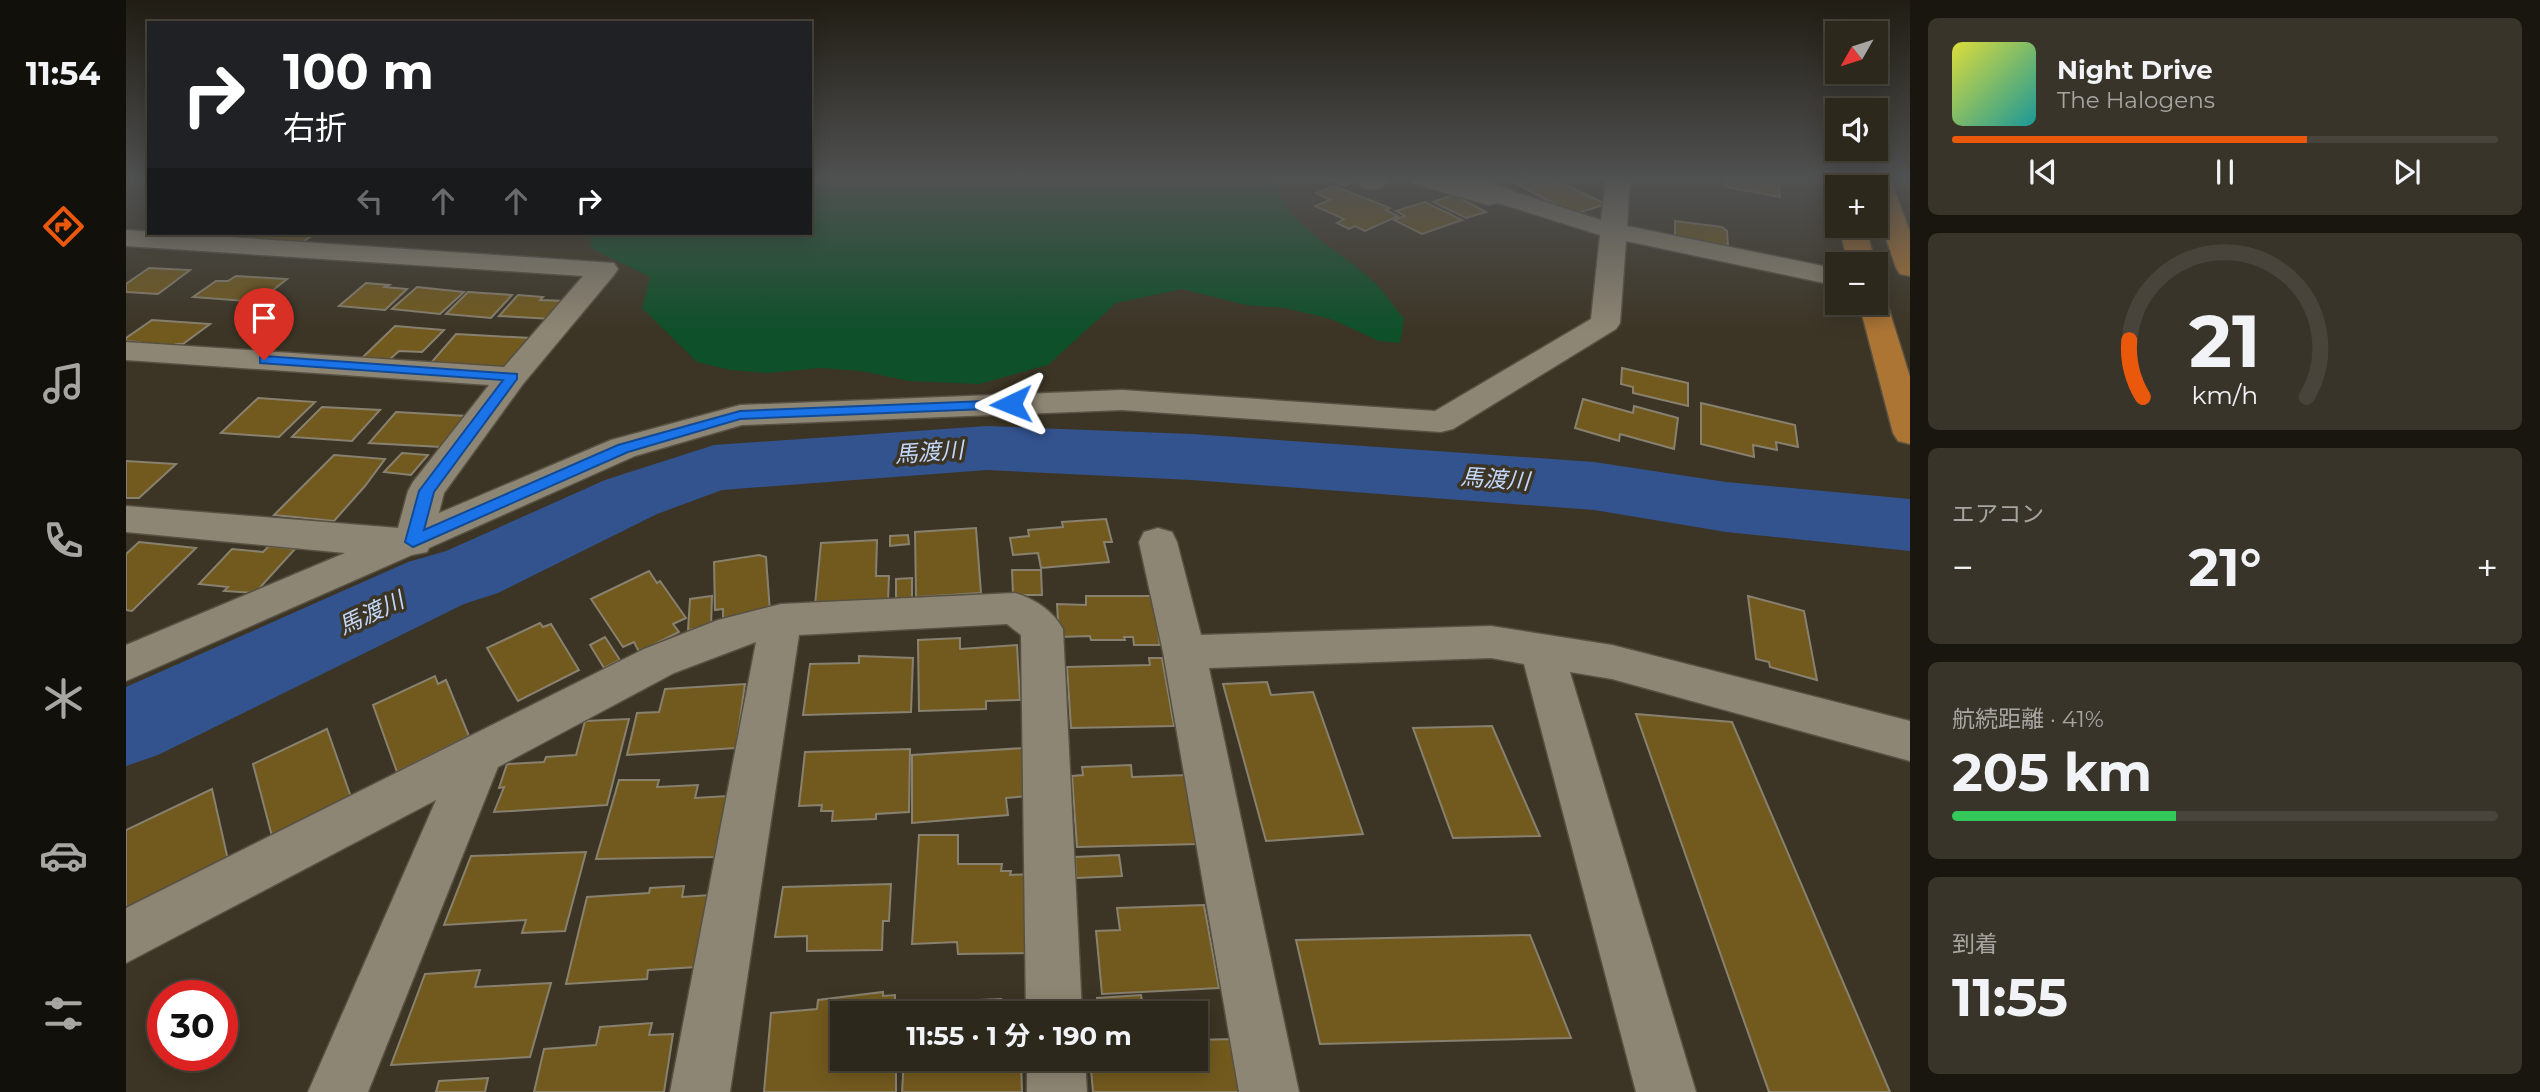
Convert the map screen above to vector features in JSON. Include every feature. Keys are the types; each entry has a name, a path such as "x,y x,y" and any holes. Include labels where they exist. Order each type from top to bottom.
{"main road":[{"path":"1896,230 1910,268"},
{"path":"1876,315 1910,433"}],"street":[{"path":"1607,230 1825,275"},
{"path":"126,664 413,542 623,448 740,415 1122,400 1441,422 1605,323 1611,231"},
{"path":"126,238 331,242 604,269 512,377 426,491 413,542"},
{"path":"126,351 512,377"},
{"path":"126,519 343,539 413,542"},
{"path":"1158,542 1184,652 1269,1092"},
{"path":"126,936 659,661 733,631 781,620 1015,608 1042,629 1054,1001"},
{"path":"700,1092 781,620"},
{"path":"1184,652 1491,642 1612,662 1910,741"},
{"path":"1542,650 1667,1092"},
{"path":"338,1092 480,753"},
{"path":"1056,1071 1057,1092"}],"green space":[{"path":"812,230 1308,230 1363,272 1404,319 1400,343 1379,341 1331,319 1285,308 1246,305 1182,289 1116,303 1048,365 979,384 909,381 861,371 820,368 767,373 730,370 697,362 642,308 650,277 591,248 590,235 812,235"}],"building":[{"path":"1414,230 1434,230 1422,234"},
{"path":"1675,230 1726,230 1728,246 1675,237"},
{"path":"252,235 312,235 298,246 242,242"},
{"path":"149,268 190,270 158,294 126,292 126,284"},
{"path":"236,276 287,279 258,302 193,297 216,281 228,281"},
{"path":"366,283 407,289 385,310 339,306"},
{"path":"417,287 464,292 440,314 392,309"},
{"path":"468,292 512,295 491,318 446,314"},
{"path":"518,295 543,297 540,300 567,301 552,319 499,316"},
{"path":"152,320 210,324 183,344 176,344 170,349 134,346 139,342 126,341 126,338"},
{"path":"395,326 444,330 422,352 399,351 388,361 361,359"},
{"path":"456,334 530,338 507,368 430,364"},
{"path":"1622,368 1688,383 1688,406 1633,393 1633,387 1621,384"},
{"path":"258,398 315,402 279,437 221,433"},
{"path":"1583,399 1633,413 1634,406 1678,418 1674,449 1620,434 1619,441 1575,428"},
{"path":"1701,403 1795,425 1798,447 1776,442 1777,450 1753,445 1754,457 1701,444"},
{"path":"322,407 380,410 352,441 292,437"},
{"path":"396,412 466,416 441,447 369,443"},
{"path":"402,453 428,455 411,475 384,472"},
{"path":"334,455 385,459 334,521 274,515"},
{"path":"126,461 176,464 139,498 126,498"},
{"path":"1106,519 1112,542 1104,542 1109,562 1041,568 1038,553 1013,555 1010,538 1029,536 1028,530 1063,527 1062,522"},
{"path":"976,528 981,593 916,597 915,532"},
{"path":"908,535 909,544 890,546 890,536"},
{"path":"877,540 876,576 889,576 888,601 815,605 821,543"},
{"path":"139,542 196,548 132,611 126,610 126,554"},
{"path":"269,546 295,549 255,593 224,591 228,587 199,584 232,549 263,552"},
{"path":"759,555 766,557 770,612 723,620 723,609 715,610 714,562"},
{"path":"1012,570 1041,570 1042,595 1013,595"},
{"path":"649,571 657,583 660,581 686,618 673,624 679,632 639,652 634,642 623,647 591,599"},
{"path":"912,578 912,603 896,603 896,579"},
{"path":"712,596 711,627 688,630 690,599"},
{"path":"1086,596 1153,596 1160,645 1134,645 1133,637 1124,637 1125,640 1091,640 1090,636 1059,637 1057,604 1086,605"},
{"path":"1748,596 1804,611 1817,680 1770,667 1769,662 1756,659"},
{"path":"540,623 543,627 551,624 579,670 518,701 487,648"},
{"path":"605,637 620,660 604,668 590,645"},
{"path":"960,638 960,649 1017,645 1020,700 986,701 986,709 919,711 918,640"},
{"path":"859,656 913,658 911,712 803,715 810,664 859,663"},
{"path":"1149,658 1162,658 1174,726 1071,728 1067,667 1150,665"},
{"path":"435,676 438,684 446,680 469,736 397,772 373,705"},
{"path":"1267,682 1271,695 1313,692 1363,834 1266,841 1223,684"},
{"path":"745,684 736,748 627,755 637,713 659,712 665,689"},
{"path":"1636,714 1732,722 1890,1092 1769,1092"},
{"path":"629,719 607,805 494,812 504,787 499,788 507,764 544,762 546,757 576,755 585,721"},
{"path":"1492,726 1540,836 1453,838 1413,728"},
{"path":"327,729 352,800 273,840 253,764"},
{"path":"1024,748 1028,796 1006,798 1008,815 912,823 912,755"},
{"path":"910,749 909,812 876,814 876,819 832,821 833,811 821,811 822,805 799,806 805,752"},
{"path":"1131,765 1132,777 1187,775 1199,844 1077,847 1072,776 1083,775 1082,767"},
{"path":"619,780 659,780 657,787 698,785 695,798 727,796 716,857 596,859"},
{"path":"212,789 228,860 126,911 126,830"},
{"path":"919,835 958,835 958,864 1002,864 1001,871 1011,871 1010,875 1030,874 1031,953 958,954 957,942 912,944"},
{"path":"586,852 565,931 522,933 526,920 444,925 471,856"},
{"path":"1119,855 1122,876 1076,878 1075,857"},
{"path":"891,884 889,921 883,921 882,950 807,951 807,936 775,937 783,887"},
{"path":"684,886 682,897 710,895 697,967 648,970 647,979 566,984 587,897 649,893 650,888"},
{"path":"1204,905 1219,988 1102,994 1096,931 1120,930 1117,908"},
{"path":"1530,935 1571,1038 1320,1044 1296,940"},
{"path":"480,970 475,987 551,983 530,1057 391,1065 425,974"},
{"path":"883,992 883,996 895,995 895,1001 830,1001 830,1071 896,1071 896,1092 764,1092 771,1013 817,1009 818,1000"},
{"path":"1141,995 1142,1001 1097,1001 1097,998"},
{"path":"1001,999 1001,1001 954,1001"},
{"path":"652,1023 649,1035 673,1034 664,1092 534,1092 544,1049 596,1045 600,1027"},
{"path":"1235,1039 1243,1092 1093,1092 1091,1071 1208,1071 1208,1040"},
{"path":"903,1071 1021,1071 1022,1092 902,1092"},
{"path":"488,1078 485,1092 436,1092 439,1081"}],"waterway":[{"name":"馬渡川","path":"126,728 436,583 470,573 631,497 714,468 987,448 1192,457 1594,486 1726,507 1910,525"}],"route":[{"path":"264,360 512,377 426,491 413,542 623,448 740,415 1011,404"}]}
